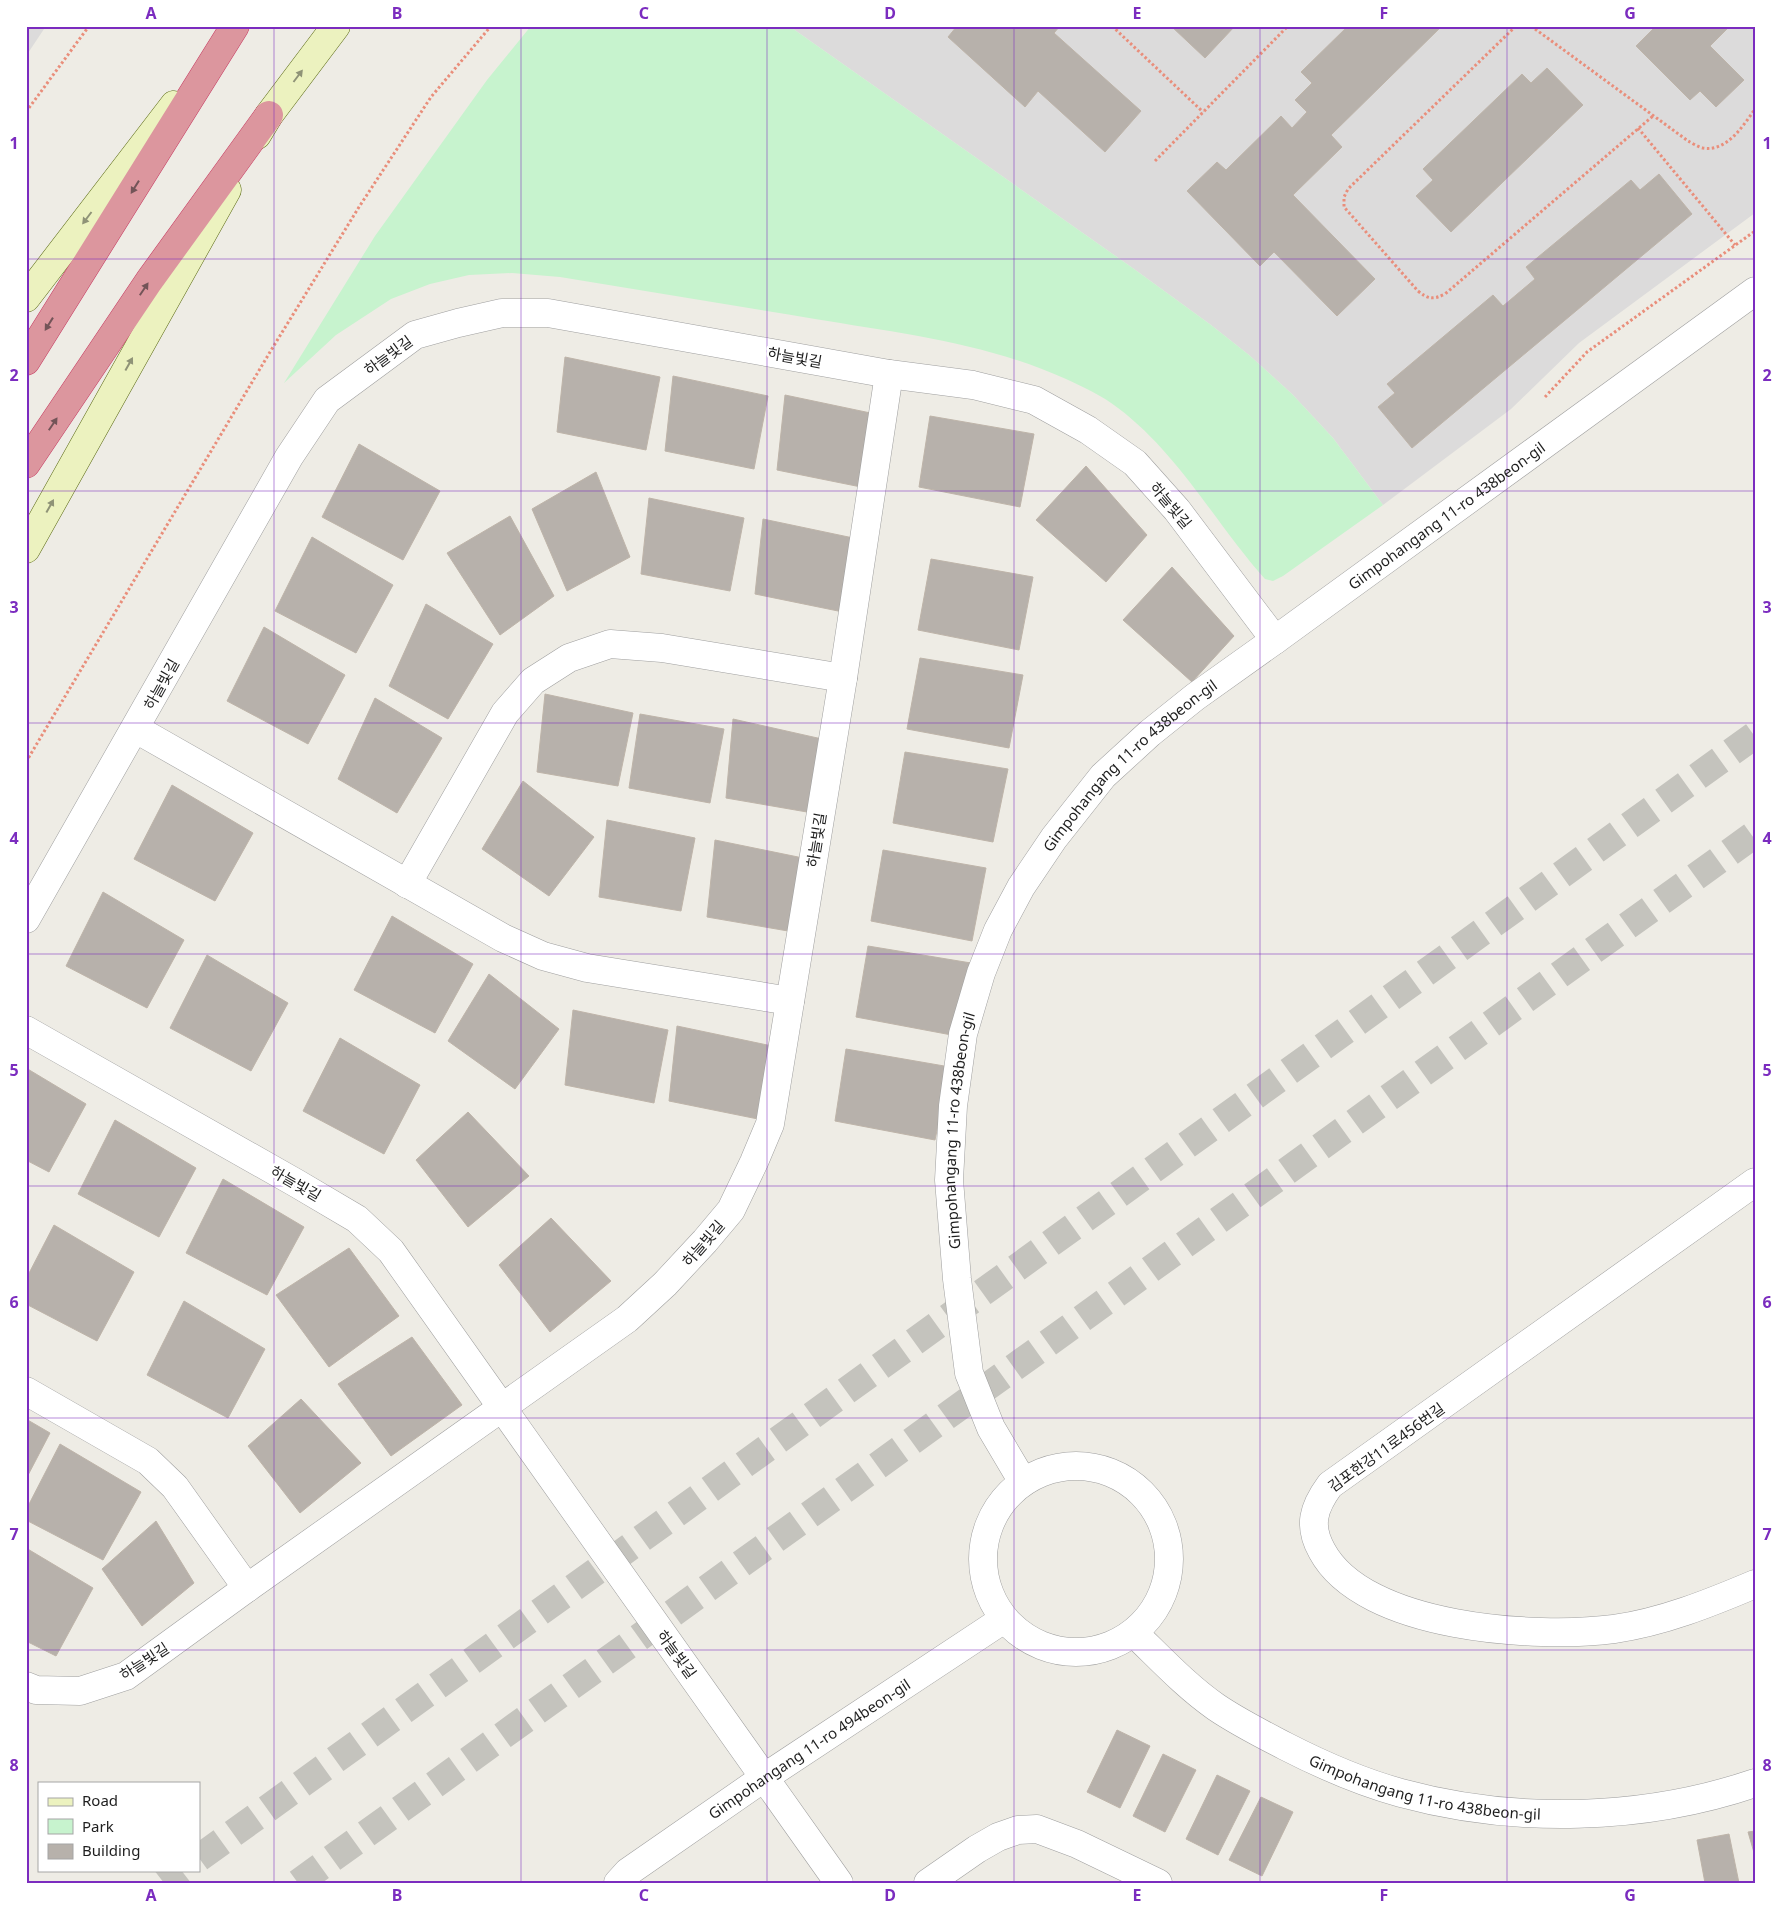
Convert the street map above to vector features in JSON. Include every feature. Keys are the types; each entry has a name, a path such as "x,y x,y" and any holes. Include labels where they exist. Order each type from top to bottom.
{"highway":[{"path":"26,361 234,26"},
{"path":"26,464 149,281 268,115"}],"street":[{"path":"26,298 234,26"},
{"path":"26,549 268,115 336,26"},
{"name":"Gimpohangang 11-ro 438beon-gil","path":"1023,1482 991,1428 970,1372 958,1279 949,1180 953,1106 963,1034 978,982 998,930 1021,887 1054,838 1103,776 1150,733 1195,697 1755,291"},
{"name":"하늘빛길","path":"26,919 136,729 289,457 327,400 415,335 458,322 502,313 548,313 890,374 973,385 1034,400 1088,430 1135,463 1177,510 1275,640"},
{"name":"하늘빛길","path":"26,1686 36,1690 80,1690 126,1676 246,1588 627,1319 666,1284 731,1210 770,1124 843,678 890,374"},
{"path":"408,884 505,713 533,681 569,658 610,644 662,648 843,678"},
{"path":"136,729 503,938 543,956 588,968 790,1001"},
{"name":"하늘빛길","path":"26,1030 357,1219 391,1251 839,1883"},
{"name":"김포한강11로456번길","path":"1755,1182 1330,1486 1319,1499 1314,1514 1313,1527 1316,1541 1325,1557 1344,1577 1367,1593 1392,1605 1416,1613 1469,1626 1526,1632 1615,1629 1657,1620 1701,1606 1755,1584"},
{"path":"26,1391 148,1461 175,1487 246,1588"},
{"path":"1077,1465 1105,1470 1130,1482 1151,1502 1164,1526 1170,1554 1166,1586 1151,1616 1135,1634 1098,1652 1066,1653 1034,1644 1004,1619 990,1598 982,1566 986,1534 1000,1505 1023,1482 1049,1470 1077,1465"},
{"name":"Gimpohangang 11-ro 494beon-gil","path":"618,1883 628,1872 765,1777 1004,1619"},
{"name":"Gimpohangang 11-ro 438beon-gil","path":"1135,1634 1189,1686 1217,1708 1253,1730 1347,1775 1400,1793 1493,1810 1555,1814 1616,1812 1668,1806 1722,1794 1755,1783"},
{"path":"928,1883 977,1849 998,1837 1018,1830 1037,1829 1077,1844 1158,1883"}],"path":[{"path":"26,112 89,26"},
{"path":"26,762 260,369 359,207 431,96 491,26"},
{"path":"1112,26 1203,112"},
{"path":"1155,161 1288,26"},
{"path":"1516,26 1348,189 1344,197 1344,207 1358,224 1418,291 1428,298 1436,299 1445,294 1653,116"},
{"path":"1531,26 1688,141 1703,148 1720,146 1740,131 1755,109"},
{"path":"1638,128 1735,245"},
{"path":"1540,402 1587,352 1755,231"}],"shaded area":[{"path":"26,26 46,26 26,56"},
{"path":"789,26 1755,26 1755,213 1579,343 1511,409 1383,505 1333,438 1292,394 1249,355 1134,269"}],"green space":[{"path":"531,26 789,26 1134,269 1249,355 1292,394 1333,438 1383,505 1283,576 1273,581 1265,579 1160,446 1140,426 1112,404 1066,379 1005,356 942,341 560,277 512,273 469,275 430,284 391,299 336,335 284,383 375,236 487,80"}],"building":[{"path":"957,26 1060,26 1054,33 1141,111 1105,152 1038,91 1025,107 948,37"},
{"path":"1171,26 1235,26 1205,58"},
{"path":"1348,26 1442,26 1331,135 1342,147 1293,195 1375,279 1337,316 1274,252 1260,266 1187,191 1217,162 1226,170 1281,116 1292,128 1307,112 1295,100 1312,83 1301,72"},
{"path":"1656,26 1730,26 1710,46 1744,80 1716,107 1700,91 1690,100 1636,46"},
{"path":"1547,68 1583,105 1451,232 1416,196 1433,180 1423,169 1522,74 1531,83"},
{"path":"1659,174 1692,214 1412,448 1378,407 1395,393 1387,384 1493,295 1503,306 1535,279 1526,267 1631,180 1640,190"},
{"path":"565,357 660,377 646,450 557,432"},
{"path":"673,376 768,396 754,469 665,451"},
{"path":"785,395 880,415 866,488 777,470"},
{"path":"930,416 1034,434 1020,507 919,487"},
{"path":"359,444 440,491 403,560 322,517"},
{"path":"1086,466 1147,535 1106,582 1036,520"},
{"path":"596,472 630,557 567,591 532,509"},
{"path":"649,498 744,518 730,591 641,574"},
{"path":"510,516 554,596 500,635 447,553"},
{"path":"763,519 858,539 843,612 755,594"},
{"path":"312,537 393,585 356,653 275,611"},
{"path":"931,559 1033,577 1019,650 918,630"},
{"path":"1172,567 1234,636 1192,682 1123,620"},
{"path":"426,604 493,644 448,719 389,686"},
{"path":"264,627 345,675 308,744 227,701"},
{"path":"920,658 1023,675 1009,748 907,729"},
{"path":"545,694 633,713 618,786 537,772"},
{"path":"375,698 442,738 397,813 338,779"},
{"path":"640,714 724,729 710,803 629,788"},
{"path":"733,719 822,739 807,812 726,798"},
{"path":"905,752 1008,769 993,842 893,823"},
{"path":"523,781 594,837 549,896 482,849"},
{"path":"172,785 253,833 215,901 134,859"},
{"path":"607,820 695,838 681,911 599,897"},
{"path":"715,840 803,858 788,931 707,917"},
{"path":"883,850 986,868 972,941 871,921"},
{"path":"103,892 184,940 147,1008 66,966"},
{"path":"392,916 473,964 435,1033 354,990"},
{"path":"868,946 971,963 957,1036 856,1017"},
{"path":"207,955 288,1003 251,1071 170,1028"},
{"path":"489,974 559,1029 515,1089 448,1041"},
{"path":"573,1010 668,1030 654,1103 565,1085"},
{"path":"677,1026 772,1046 758,1119 669,1101"},
{"path":"340,1038 420,1085 384,1154 303,1111"},
{"path":"846,1049 950,1067 935,1140 835,1121"},
{"path":"26,1068 86,1104 49,1172 26,1160"},
{"path":"468,1112 529,1176 468,1227 416,1160"},
{"path":"115,1120 196,1168 159,1237 78,1194"},
{"path":"223,1179 304,1227 267,1295 186,1253"},
{"path":"551,1218 611,1281 550,1332 499,1265"},
{"path":"54,1225 134,1272 97,1341 26,1304 26,1279"},
{"path":"349,1248 399,1316 329,1367 276,1295"},
{"path":"184,1301 265,1349 228,1418 147,1375"},
{"path":"412,1337 462,1405 391,1456 338,1384"},
{"path":"301,1399 361,1463 300,1513 248,1446"},
{"path":"26,1419 50,1433 26,1479"},
{"path":"60,1444 141,1492 103,1560 26,1520 26,1510"},
{"path":"156,1521 194,1583 142,1626 102,1569"},
{"path":"26,1548 93,1588 56,1656 26,1641"},
{"path":"1117,1730 1150,1746 1120,1808 1087,1792"},
{"path":"1163,1754 1196,1770 1165,1832 1133,1816"},
{"path":"1217,1775 1250,1791 1218,1855 1186,1839"},
{"path":"1261,1797 1293,1812 1262,1876 1229,1860"},
{"path":"1755,1831 1755,1856 1748,1832"},
{"path":"1729,1834 1739,1883 1705,1883 1697,1840"}],"tunnel":[{"path":"200,1857 1755,735"},
{"path":"298,1883 1755,834"},
{"path":"164,1883 178,1872"}]}
